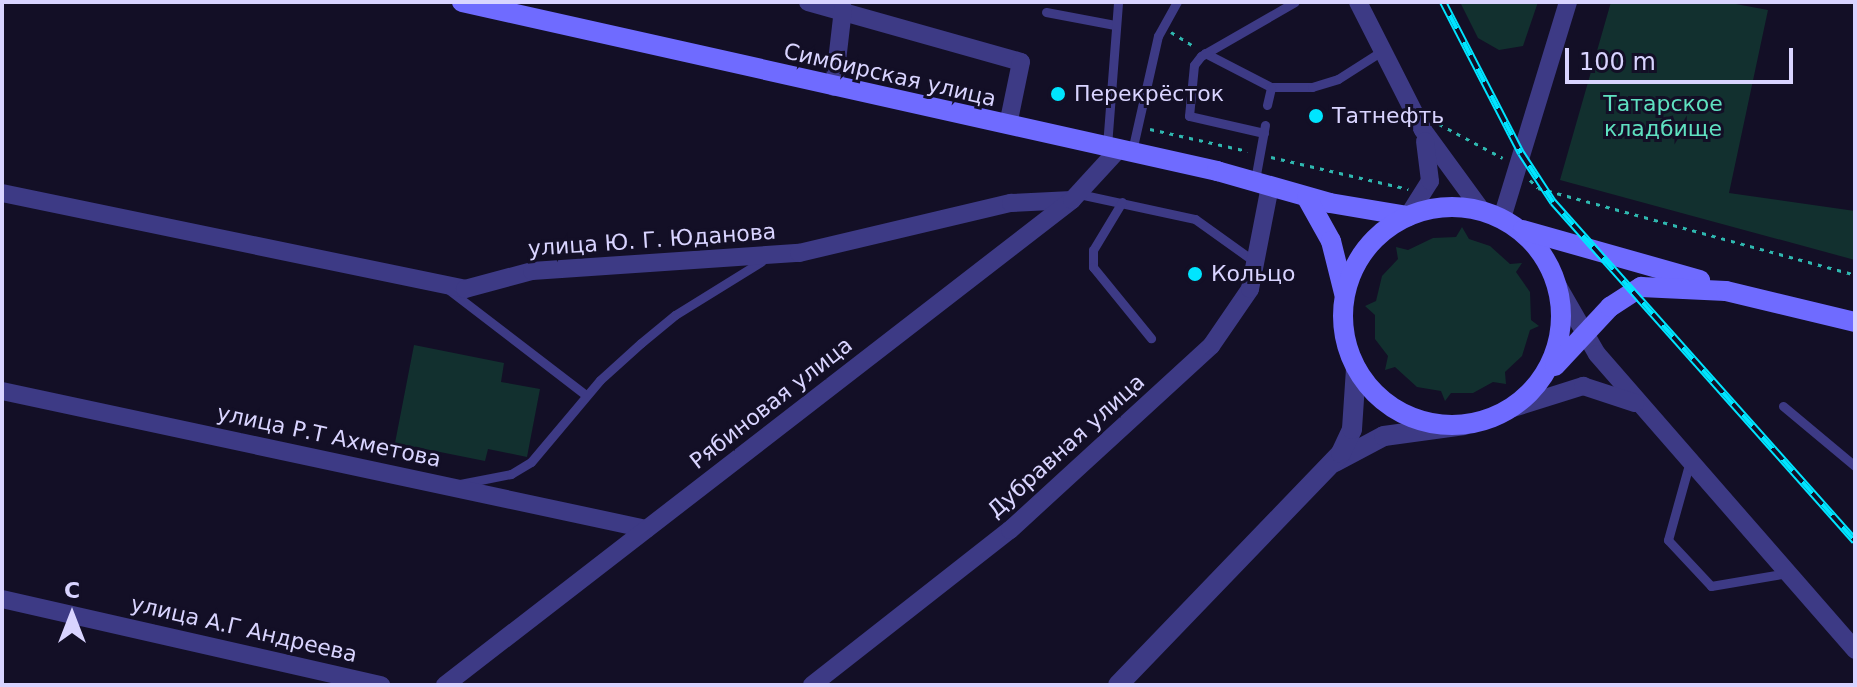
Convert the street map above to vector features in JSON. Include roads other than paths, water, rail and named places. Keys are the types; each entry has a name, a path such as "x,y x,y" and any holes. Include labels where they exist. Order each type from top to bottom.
{"main road":[{"name":"Симбирская улица","path":"462,2 1008,125 1262,184 1307,198 1408,216"},
{"path":"1307,198 1331,241 1345,295 1346,342 1356,368 1394,409 1435,424 1464,425 1510,409 1541,381 1610,307 1641,287 1726,291"},
{"path":"1345,295 1364,251 1408,216 1442,207 1482,211 1511,224 1683,273 1726,291 1855,322"},
{"path":"1511,224 1545,258 1559,288 1559,342 1541,381"}],"street":[{"path":"808,2 843,9 1021,62 1008,125"},
{"path":"1358,2 1423,130 1482,211"},
{"path":"1511,224 1518,165 1568,2"},
{"path":"834,87 843,9"},
{"path":"1408,216 1430,181 1423,130"},
{"name":"Рябиновая улица","path":"445,685 1076,197 1119,151"},
{"name":"Дубравная улица","path":"812,685 1010,530 1211,346 1244,302 1258,265 1262,184"},
{"name":"улица Ю. Г. Юданова","path":"2,193 446,287 477,288 532,271 776,254 1011,203 1076,197"},
{"path":"1559,288 1597,354 1855,650"},
{"path":"1597,354 1597,335 1610,307"},
{"path":"1118,685 1332,464 1352,429 1356,368"},
{"path":"1510,409 1583,386 1623,395 1643,407"},
{"name":"улица Р.Т Ахметова","path":"2,391 646,529"},
{"path":"1332,464 1384,436 1464,425"},
{"name":"улица А.Г Андреева","path":"2,599 381,685"}],"lane":[{"path":"1118,2 1115,25 1119,151"},
{"path":"1119,151 1137,126 1163,26 1177,2"},
{"path":"1262,184 1259,154 1264,129 1189,116 1194,65 1205,53 1295,2"},
{"path":"1046,12 1115,25"},
{"path":"1205,53 1271,87 1312,87 1338,79 1382,51"},
{"path":"1267,105 1271,87"},
{"path":"1076,197 1122,202 1195,219 1258,265"},
{"path":"1122,202 1093,250 1093,267 1151,338"},
{"path":"449,487 511,474 531,462 586,395 675,315 776,254"},
{"path":"446,287 586,395"},
{"path":"1783,406 1855,466"},
{"path":"1690,461 1668,540 1711,586 1788,573"}],"railway":[{"path":"1443,2 1521,153 1553,202 1855,541"}],"place":[{"name":"Перекрёсток","path":"1058,94"},
{"name":"Татнефть","path":"1316,116"},
{"name":"Кольцо","path":"1195,274"}],"park label":[{"name":"Татарское кладбище","path":"1663,116"}]}
